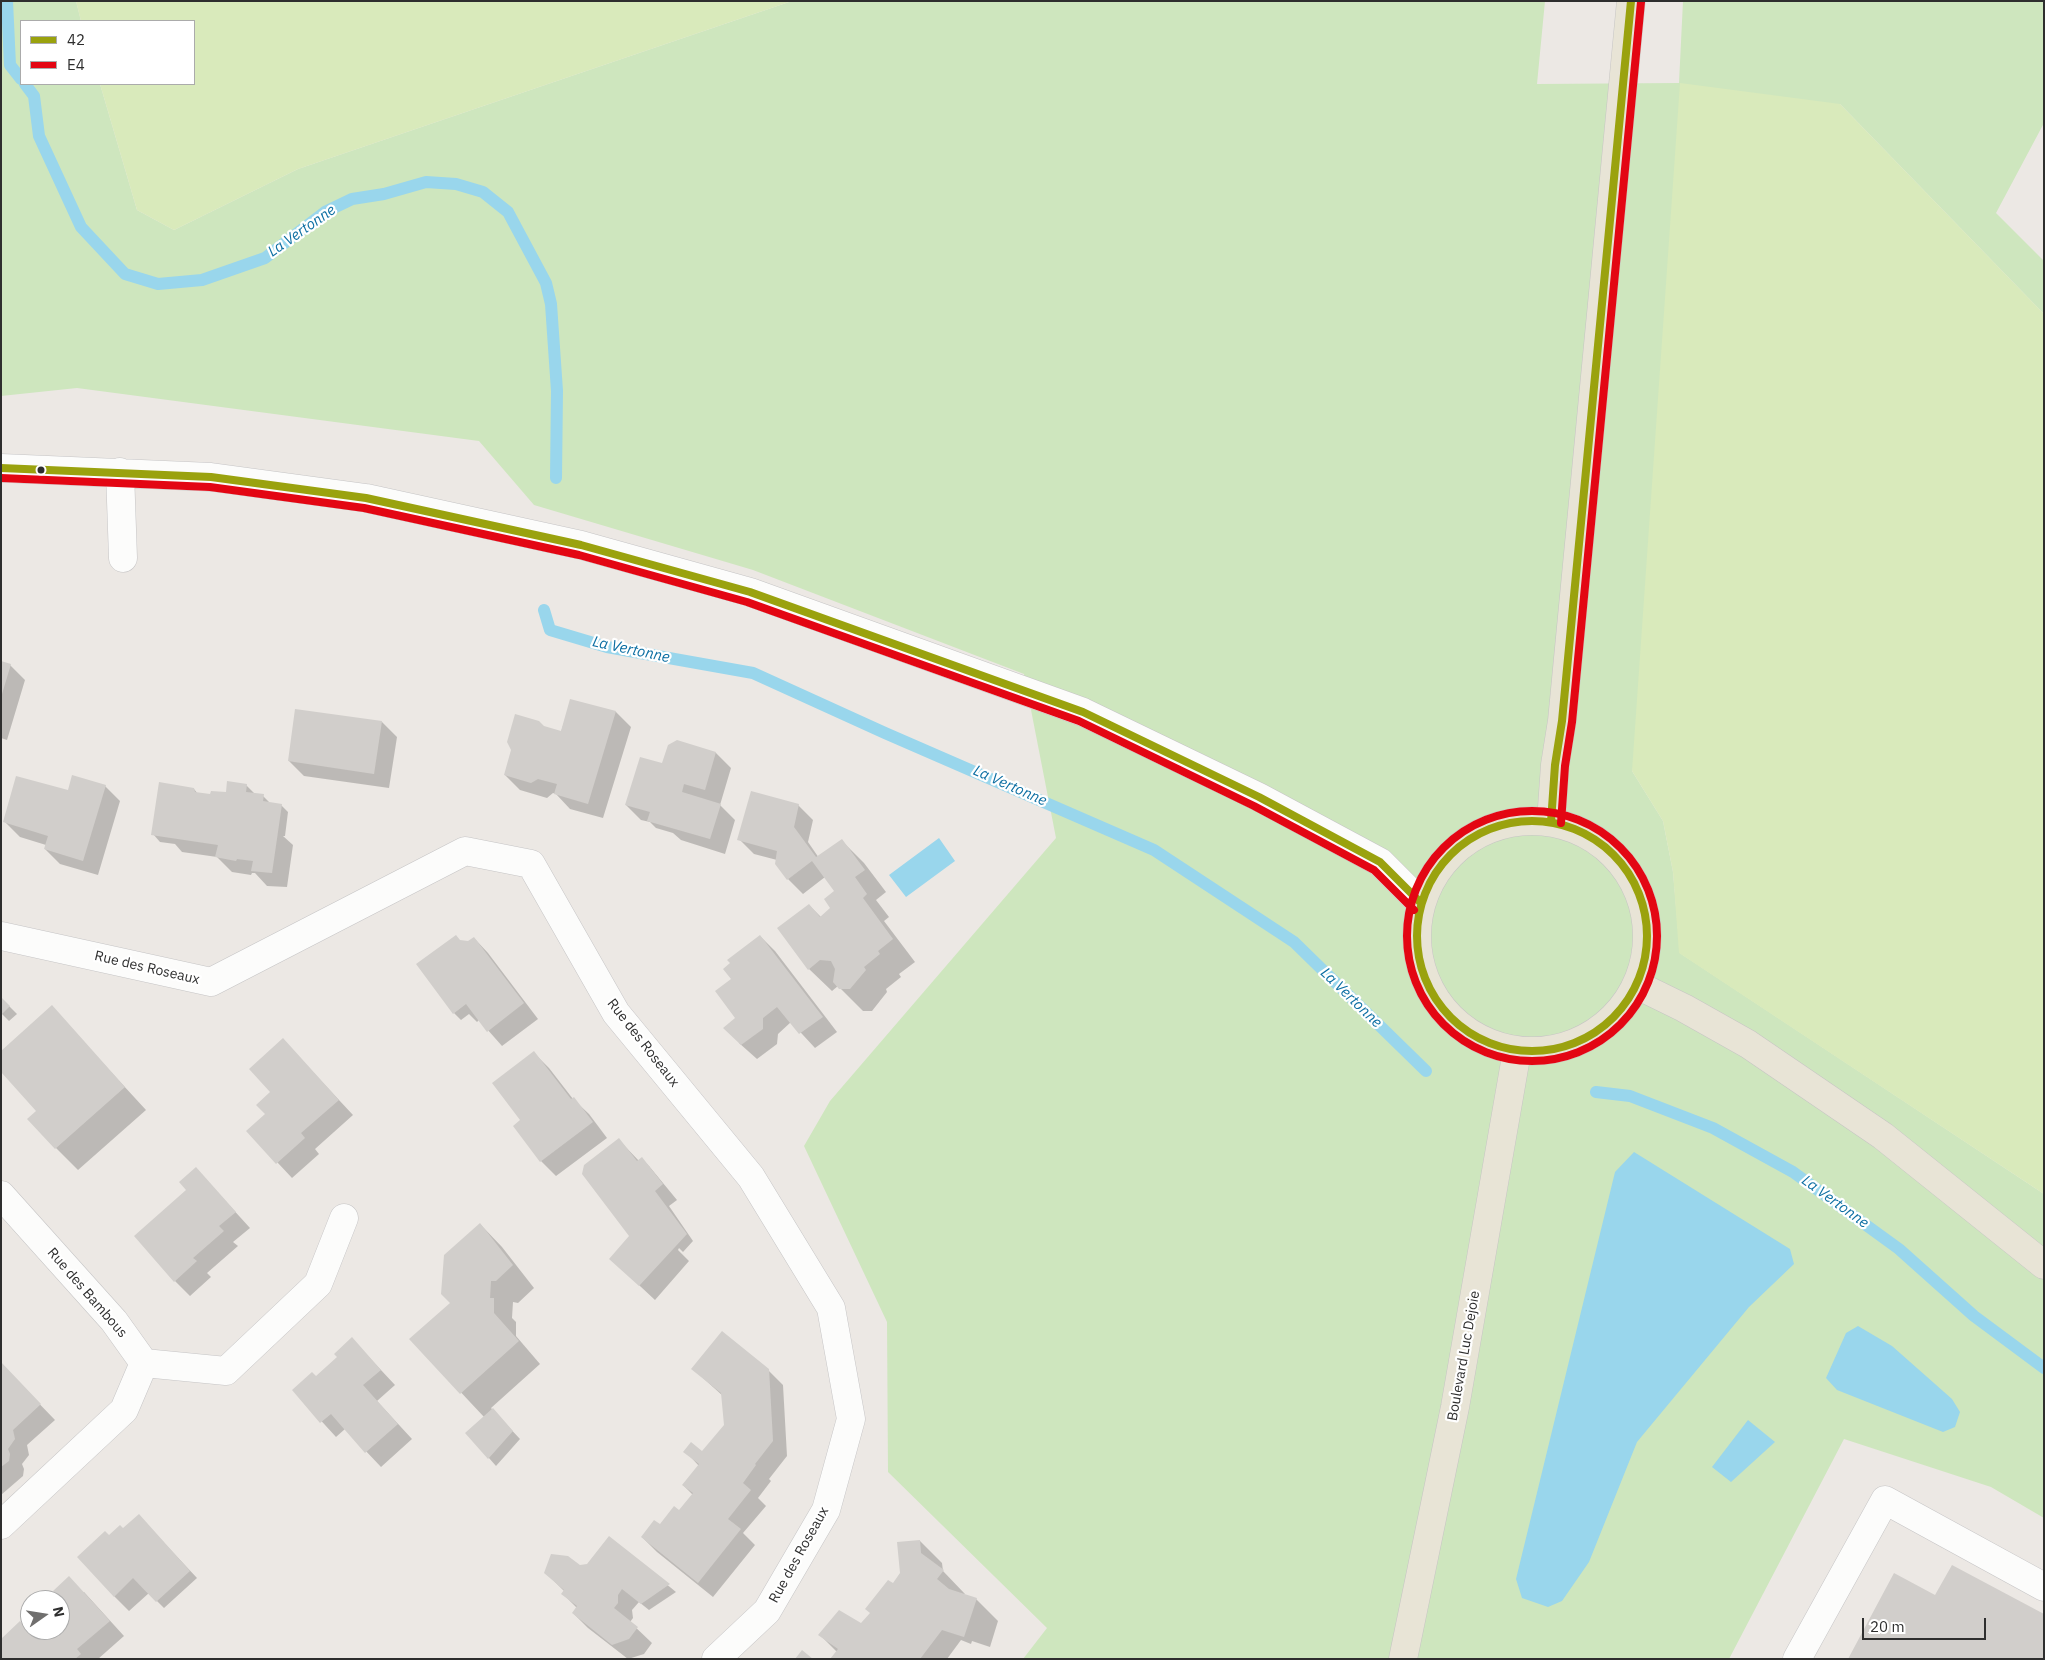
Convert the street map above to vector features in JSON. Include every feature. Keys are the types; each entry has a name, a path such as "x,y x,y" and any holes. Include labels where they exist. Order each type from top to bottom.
{"main road":[{"path":"1551,822 1555,765 1562,711 1631,1"},
{"path":"1529,820 1551,822 1586,834 1615,856 1632,879 1643,904 1648,931 1645,959 1637,985 1620,1012 1596,1033 1567,1047 1542,1052 1517,1051 1494,1046 1474,1036 1450,1018 1431,994 1420,966 1416,935 1421,903 1430,881 1444,861 1462,844 1476,835 1508,823 1529,820"},
{"path":"1637,985 1684,1008 1748,1044 1883,1136 2044,1265"},
{"name":"Boulevard Luc Dejoie","path":"1403,1659 1455,1407 1517,1051"}],"street":[{"path":"1,468 211,477 366,498 581,545 750,592 1083,712 1259,797 1380,862 1421,903"},
{"path":"120,472 123,558"},
{"name":"Rue des Roseaux","path":"1,936 211,982 465,851 531,864 616,1013 752,1177 831,1308 851,1419 826,1510 767,1611 716,1659"},
{"name":"Rue des Bambous","path":"1,1195 114,1321 144,1363"},
{"path":"1,1525 124,1410 144,1363 226,1371 318,1284 344,1218"},
{"path":"1797,1659 1885,1500 2044,1587"}],"green space":[{"path":"1,1 76,1 81,20 20,20 20,85 100,85 137,210 174,230 298,169 792,1 1545,1 1537,84 1679,83 1683,1 2044,1 2044,123 1996,213 2044,261 2044,314 1840,104 1632,771 1663,821 1673,872 1680,953 2044,1194 2044,1518 1991,1487 1844,1439 1729,1659 1023,1659 1047,1628 888,1472 887,1322 804,1146 830,1101 1056,838 1024,674 753,570 534,505 479,441 77,388 1,396"},
{"path":"76,1 792,1 298,169 174,230 137,210 100,85 195,85 195,20 81,20"},
{"path":"1680,83 1840,104 2044,314 2044,1194 1679,953 1673,872 1663,821 1632,771"}],"water":[{"path":"939,838 955,861 906,897 889,875"},
{"path":"1634,1152 1790,1249 1794,1264 1749,1307 1637,1442 1589,1562 1562,1601 1548,1607 1522,1598 1516,1579 1615,1172"},
{"path":"1858,1326 1892,1346 1952,1399 1960,1412 1955,1427 1943,1432 1837,1390 1826,1378 1846,1333"},
{"path":"1748,1420 1775,1442 1731,1482 1712,1467"}],"building":[{"path":"1,661 11,664 2,694 1,694"},
{"path":"570,699 616,711 588,804 554,794 557,784 538,779 531,783 504,775 511,750 507,742 515,714 539,721 544,726 561,731"},
{"path":"295,709 382,721 374,774 288,761"},
{"path":"677,740 716,752 705,790 684,784 682,792 721,804 710,839 647,821 650,812 625,805 640,757 662,763 668,745"},
{"path":"72,775 106,785 83,861 44,849 48,836 3,822 16,776 68,790"},
{"path":"227,781 247,784 246,792 264,794 263,801 282,804 272,873 251,871 253,861 237,859 236,861 215,857 218,845 151,835 159,782 194,788 195,792 210,794 211,791 226,792"},
{"path":"751,791 799,804 794,827 816,857 842,839 865,870 855,877 867,894 863,898 893,939 878,951 880,954 864,967 866,970 850,989 839,989 833,982 835,969 831,961 820,960 808,970 777,928 809,904 820,917 830,908 824,899 834,891 812,861 787,880 775,864 777,851 737,840"},
{"path":"456,935 460,940 468,941 474,937 524,1003 487,1032 466,1004 453,1014 416,964"},
{"path":"760,935 823,1017 799,1034 777,1007 763,1018 763,1029 741,1045 723,1028 735,1018 715,991 731,979 723,969 730,963 727,960"},
{"path":"1,997 10,1006 1,1015"},
{"path":"52,1005 125,1087 55,1149 27,1119 36,1111 1,1072 1,1051"},
{"path":"283,1038 339,1100 301,1133 305,1138 276,1164 246,1131 265,1114 256,1105 270,1092 249,1069"},
{"path":"534,1051 571,1099 574,1097 593,1122 540,1162 513,1126 520,1120 492,1083"},
{"path":"619,1138 637,1161 642,1157 663,1184 655,1191 687,1234 639,1286 609,1259 629,1236 582,1174 584,1165"},
{"path":"196,1167 236,1212 219,1226 224,1231 193,1258 197,1261 174,1282 134,1236 186,1190 179,1182"},
{"path":"480,1223 513,1265 496,1281 491,1281 490,1298 494,1298 494,1313 519,1341 460,1394 409,1339 450,1303 441,1294 444,1255"},
{"path":"722,1331 769,1369 773,1441 743,1483 751,1490 728,1519 741,1529 698,1583 641,1537 654,1520 660,1524 674,1506 679,1510 693,1493 682,1485 699,1464 683,1452 691,1442 702,1451 724,1425 721,1393 691,1369"},
{"path":"352,1337 381,1370 363,1385 398,1424 365,1453 331,1414 320,1423 292,1390 312,1372 316,1376 337,1357 334,1354"},
{"path":"1,1362 41,1404 13,1430 15,1439 8,1449 10,1454 9,1461 1,1467"},
{"path":"493,1408 513,1431 488,1459 465,1433"},
{"path":"139,1514 190,1571 156,1602 133,1578 114,1597 77,1557 105,1531 109,1535 120,1525 123,1528"},
{"path":"609,1536 670,1584 641,1604 622,1589 618,1595 618,1603 614,1608 638,1627 629,1639 612,1645 572,1613 577,1606 561,1594 564,1590 544,1573 551,1554 568,1556 580,1565 587,1564"},
{"path":"920,1540 921,1553 944,1570 937,1579 949,1589 977,1598 964,1637 942,1630 920,1659 830,1659 838,1649 818,1635 839,1610 861,1623 870,1613 865,1609 888,1580 893,1583 900,1573 897,1542"},
{"path":"1952,1565 2044,1614 2044,1659 1848,1659 1894,1573 1935,1595"},
{"path":"69,1576 110,1621 77,1649 81,1654 75,1659 1,1659 1,1639 20,1621 20,1640 70,1640 70,1590 54,1590"},
{"path":"802,1650 813,1659 795,1659"}],"waterway":[{"name":"La Vertonne","path":"7,1 10,65 20,78"},
{"name":"La Vertonne","path":"26,85 34,96 39,136 81,227 125,274 158,284 202,280 265,258 325,212 352,199 384,194 426,182 456,184 483,192 508,212 546,283 551,304 557,391 556,478"},
{"name":"La Vertonne","path":"544,610 550,630 607,647 753,673 885,733 1154,850 1294,942 1426,1071"},
{"name":"La Vertonne","path":"1596,1092 1630,1096 1713,1128 1793,1172 1899,1249 1974,1316 2044,1368"}],"transit line":[{"name":"42","path":"1551,822 1555,765 1562,721 1631,1"},
{"name":"E4","path":"1561,823 1565,766 1572,722 1641,2"},
{"name":"42","path":"1,468 211,477 366,498 581,545 750,592 1083,712 1259,797 1380,862 1421,903"},
{"name":"E4","path":"1,478 210,487 364,508 579,555 747,602 1079,721 1254,806 1374,870 1414,910"},
{"name":"E4","path":"1520,811 1544,811 1580,820 1602,832 1621,847 1636,866 1648,888 1655,912 1657,936 1655,960 1648,984 1636,1006 1621,1025 1602,1040 1580,1052 1544,1061 1520,1061 1484,1052 1462,1040 1443,1025 1428,1006 1416,984 1407,948 1407,924 1416,888 1428,866 1443,847 1462,832 1484,820 1520,811"},
{"name":"42","path":"1521,821 1543,821 1565,826 1586,834 1605,847 1621,863 1634,882 1642,903 1647,925 1647,936 1645,958 1634,990 1621,1009 1605,1025 1586,1038 1565,1046 1543,1051 1521,1051 1499,1046 1478,1038 1459,1025 1443,1009 1430,990 1422,969 1417,947 1417,925 1422,903 1430,882 1443,863 1459,847 1478,834 1499,826 1521,821"}]}
